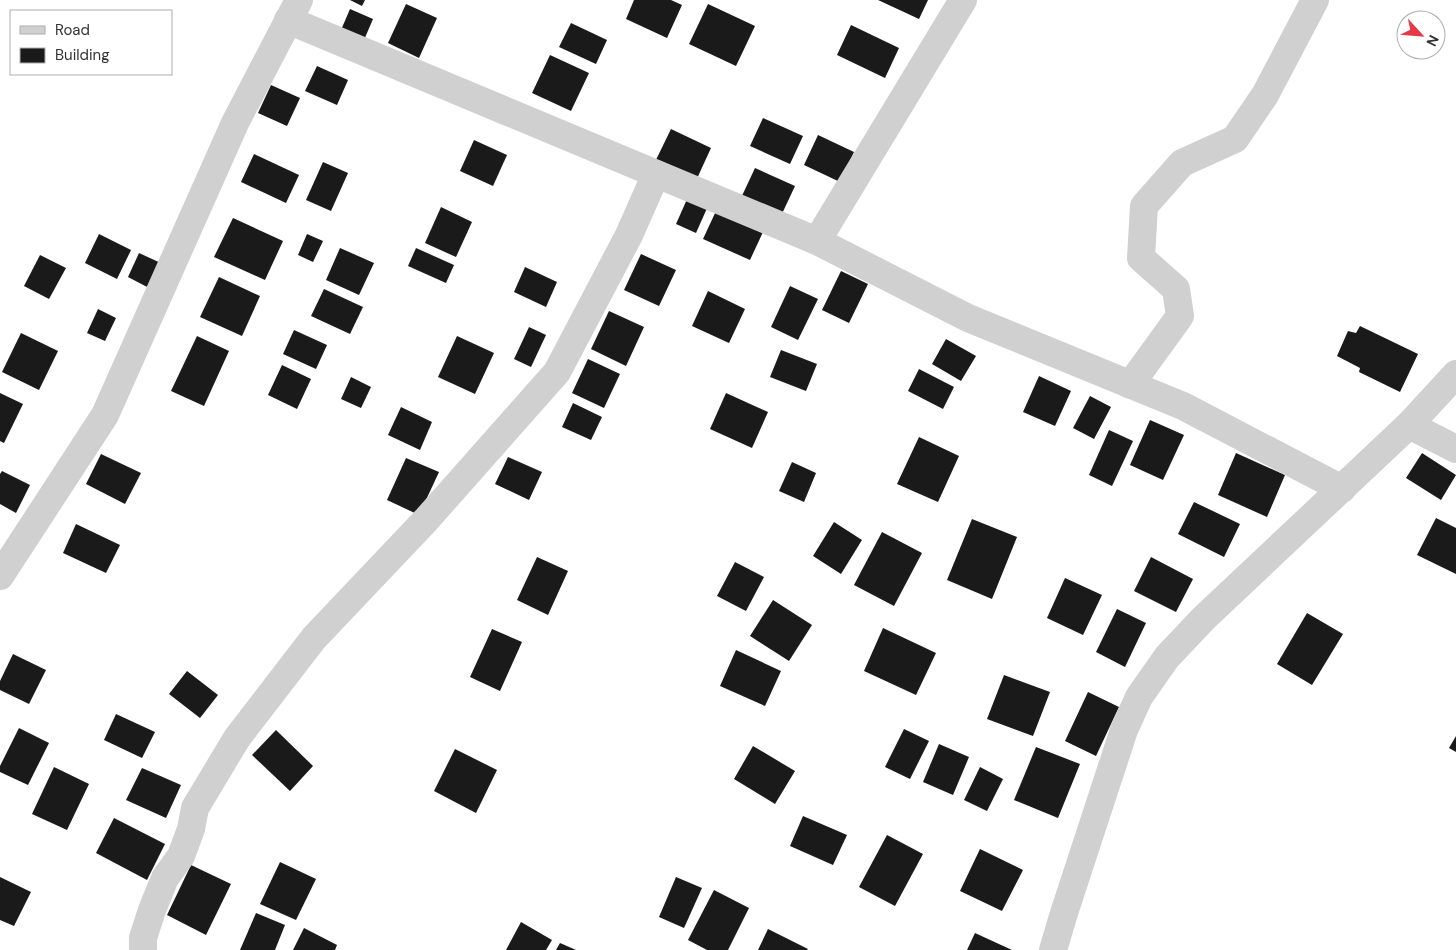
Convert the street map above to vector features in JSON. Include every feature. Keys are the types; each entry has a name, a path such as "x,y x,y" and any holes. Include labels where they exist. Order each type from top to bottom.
{"street":[{"path":"817,241 963,0"},
{"path":"1130,385 1180,316 1176,289 1141,258 1144,206 1182,163 1235,139 1265,95 1315,0"},
{"path":"0,576 105,415 235,123 294,10 656,174 817,241 968,318 1183,406 1342,489"},
{"path":"143,950 143,938 152,910 164,878 181,856 191,829 195,808 237,738 314,638 426,520 557,372 629,235 656,174"},
{"path":"1053,950 1124,730 1139,697 1167,657 1198,625 1409,425 1456,374"},
{"path":"1409,425 1456,449"}],"building":[{"path":"350,0 365,0 362,6"},
{"path":"634,0 671,0 682,5 667,38 626,19"},
{"path":"878,0 928,0 919,19"},
{"path":"406,4 437,18 419,58 388,43"},
{"path":"708,4 755,26 736,66 689,44"},
{"path":"350,9 373,19 364,40 341,30"},
{"path":"571,23 607,40 596,64 559,47"},
{"path":"851,25 899,48 885,78 837,55"},
{"path":"550,55 589,73 571,111 532,93"},
{"path":"317,66 348,80 337,105 305,91"},
{"path":"271,85 300,98 287,126 258,113"},
{"path":"763,118 803,136 790,164 750,146"},
{"path":"671,129 711,148 694,185 653,166"},
{"path":"818,135 854,152 840,182 804,165"},
{"path":"474,140 507,155 493,186 460,171"},
{"path":"254,154 299,175 286,203 241,182"},
{"path":"323,162 348,173 331,211 306,200"},
{"path":"755,168 795,186 780,218 740,200"},
{"path":"688,197 708,206 696,233 676,224"},
{"path":"441,207 472,222 456,257 425,243"},
{"path":"716,211 763,232 750,260 703,239"},
{"path":"233,218 283,241 265,280 214,257"},
{"path":"99,234 131,250 117,279 85,263"},
{"path":"307,234 323,241 313,262 298,255"},
{"path":"340,248 374,263 359,295 326,280"},
{"path":"416,248 454,265 446,283 408,266"},
{"path":"139,253 163,264 151,289 128,277"},
{"path":"641,254 676,270 659,306 624,290"},
{"path":"40,255 66,268 49,299 24,286"},
{"path":"525,267 557,282 546,307 514,292"},
{"path":"841,271 868,284 849,323 822,310"},
{"path":"219,277 260,296 242,336 200,317"},
{"path":"790,286 818,299 798,340 771,327"},
{"path":"324,289 363,307 350,334 311,316"},
{"path":"708,291 745,309 729,343 692,326"},
{"path":"98,309 116,318 105,341 87,333"},
{"path":"609,311 644,327 626,366 591,349"},
{"path":"1360,326 1418,354 1400,392 1359,372 1360,368 1337,356 1348,331 1356,333"},
{"path":"529,327 546,335 531,367 514,359"},
{"path":"294,330 327,345 316,369 283,354"},
{"path":"21,333 58,351 39,390 2,372"},
{"path":"197,336 229,351 204,406 171,391"},
{"path":"457,336 494,353 475,394 438,377"},
{"path":"946,339 976,356 961,381 932,364"},
{"path":"781,350 817,364 806,391 770,377"},
{"path":"588,359 620,374 604,408 572,393"},
{"path":"282,365 311,379 297,409 268,395"},
{"path":"919,369 954,387 943,409 908,391"},
{"path":"1039,376 1071,391 1055,426 1023,412"},
{"path":"351,377 371,387 361,408 341,399"},
{"path":"0,393 23,404 4,443 0,441"},
{"path":"726,393 768,412 752,448 710,429"},
{"path":"1090,396 1111,407 1094,439 1073,428"},
{"path":"573,403 602,417 591,440 562,427"},
{"path":"401,407 432,422 420,450 388,435"},
{"path":"1150,420 1184,435 1163,480 1130,465"},
{"path":"1109,430 1133,441 1112,486 1089,475"},
{"path":"919,437 959,456 938,502 897,484"},
{"path":"1236,453 1285,475 1267,517 1218,495"},
{"path":"1422,453 1456,475 1441,500 1406,478"},
{"path":"101,454 141,473 125,504 86,484"},
{"path":"508,457 542,472 529,500 495,484"},
{"path":"406,458 439,472 419,515 387,500"},
{"path":"792,462 816,473 804,502 779,491"},
{"path":"2,471 30,485 16,513 0,504 0,474"},
{"path":"1194,502 1240,524 1224,557 1178,534"},
{"path":"1436,518 1456,528 1456,574 1417,555"},
{"path":"972,519 1017,537 992,599 947,580"},
{"path":"834,522 862,540 841,574 813,556"},
{"path":"76,524 120,545 106,573 63,553"},
{"path":"882,532 922,553 894,606 854,585"},
{"path":"537,557 568,571 548,615 517,600"},
{"path":"1151,557 1193,579 1176,612 1134,591"},
{"path":"735,562 764,577 746,611 717,596"},
{"path":"1065,578 1102,595 1083,635 1047,618"},
{"path":"773,600 812,625 789,661 750,636"},
{"path":"1117,609 1146,623 1125,667 1096,652"},
{"path":"1307,613 1343,634 1312,685 1277,664"},
{"path":"883,628 936,653 916,695 864,671"},
{"path":"492,629 522,642 500,691 470,677"},
{"path":"736,650 781,671 765,706 720,686"},
{"path":"13,654 46,670 29,704 0,690 0,681"},
{"path":"187,671 218,695 200,718 169,694"},
{"path":"1004,675 1050,692 1033,736 987,719"},
{"path":"1088,692 1119,707 1096,756 1065,741"},
{"path":"116,714 155,732 142,758 104,740"},
{"path":"19,728 49,743 28,785 0,772 0,766"},
{"path":"904,729 929,741 910,779 885,767"},
{"path":"276,730 313,766 290,791 252,755"},
{"path":"1456,736 1456,752 1449,748"},
{"path":"939,744 969,757 953,795 923,782"},
{"path":"753,746 795,771 775,804 734,779"},
{"path":"1036,747 1080,764 1058,818 1014,800"},
{"path":"455,749 497,770 476,813 434,791"},
{"path":"54,767 89,784 67,830 32,814"},
{"path":"980,767 1003,779 987,811 964,800"},
{"path":"142,768 181,785 166,818 126,800"},
{"path":"803,816 847,835 833,865 790,846"},
{"path":"114,818 165,844 147,880 96,853"},
{"path":"887,835 923,854 895,906 859,887"},
{"path":"980,849 1023,870 1002,911 960,891"},
{"path":"280,862 316,879 296,920 260,904"},
{"path":"191,865 231,884 206,935 167,915"},
{"path":"0,877 31,892 14,926 0,920"},
{"path":"676,877 702,888 684,928 659,917"},
{"path":"714,890 749,908 728,950 707,950 688,940"},
{"path":"256,913 285,925 275,950 240,950"},
{"path":"521,922 552,940 546,950 506,950"},
{"path":"304,928 337,945 335,950 293,950"},
{"path":"768,929 808,949 758,950"},
{"path":"975,933 1012,950 967,950"},
{"path":"560,943 576,950 556,950"}]}
